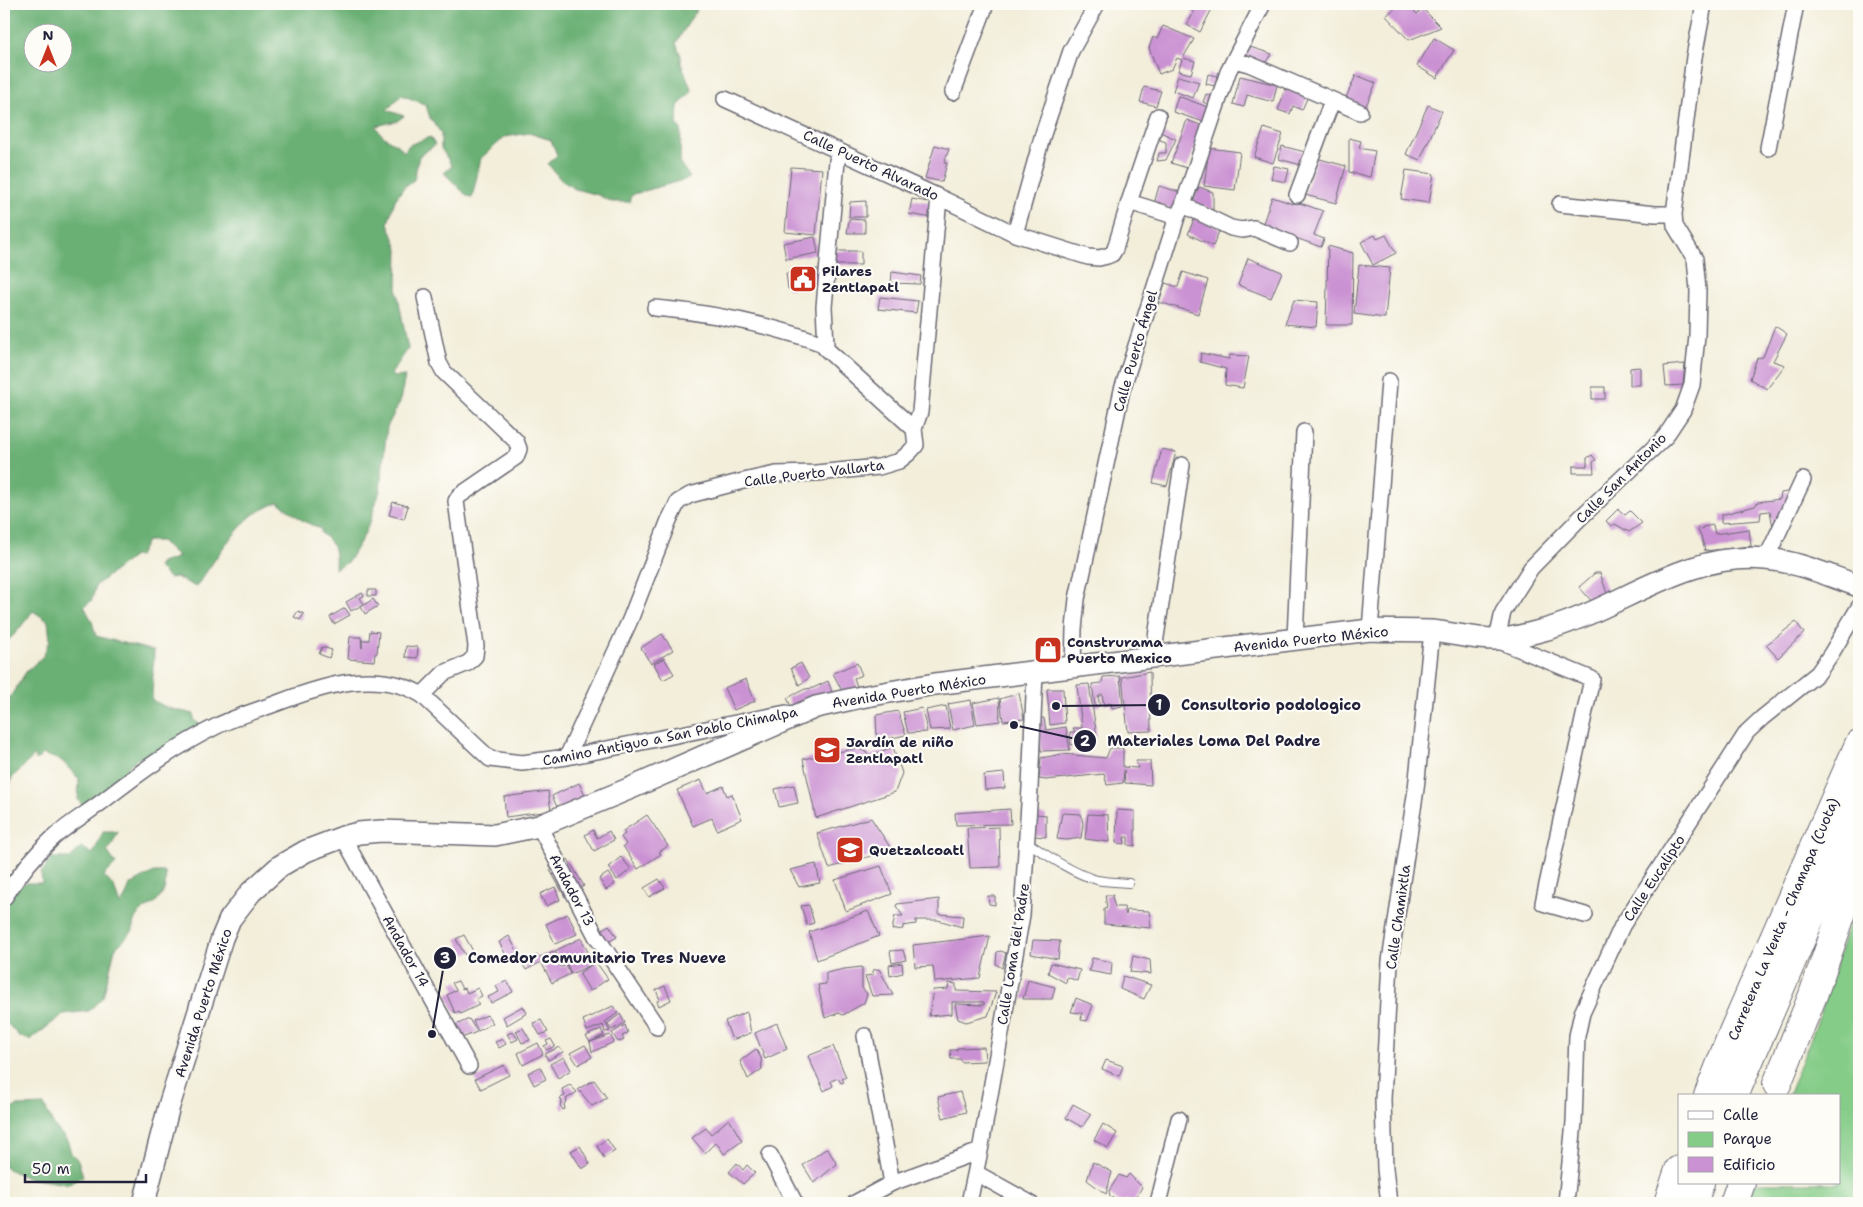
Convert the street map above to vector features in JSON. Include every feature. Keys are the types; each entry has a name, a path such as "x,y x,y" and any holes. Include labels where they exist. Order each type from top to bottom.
{"highway":[{"name":"Carretera La Venta - Chamapa (Cuota)","path":"1709,1094 1733,1032 1859,744"},
{"name":"Carretera La Venta - Chamapa (Cuota)","path":"1735,1094 1859,804"},
{"path":"1777,1084 1813,995 1859,864"},
{"path":"1668,1203 1678,1173"},
{"path":"1693,1203 1700,1184"},
{"path":"1734,1203 1741,1184"}],"main road":[{"name":"Avenida Puerto México","path":"144,1203 170,1106 222,938 230,919 251,892 280,866 306,851 343,837 380,831 495,835 539,826 816,707 935,684 1370,630 1432,632 1497,640 1538,632 1706,563 1737,558 1766,559 1798,565 1859,586"}],"street":[{"path":"953,92 986,4"},
{"name":"Calle Puerto Ángel","path":"1073,667 1077,599 1122,390 1180,211 1228,72 1263,4"},
{"name":"Calle San Antonio","path":"1497,640 1503,612 1532,568 1579,519 1664,437 1683,410 1692,385 1697,336 1698,290 1695,259 1676,226 1674,214 1694,57 1704,4"},
{"path":"1768,148 1796,4"},
{"path":"1015,234 1043,134 1071,51 1094,5"},
{"path":"1234,60 1249,64 1360,112"},
{"name":"Calle Puerto Alvarado","path":"725,99 1015,234 1088,257 1099,258 1112,254 1129,202"},
{"path":"1297,194 1332,100"},
{"path":"1158,116 1129,202 1180,211 1231,228 1242,230 1254,228 1290,243"},
{"path":"838,150 824,307 825,348 914,429"},
{"name":"Calle Puerto Vallarta","path":"567,758 630,620 668,520 678,502 690,495 776,474 859,469 890,464 899,461 910,453 916,444 914,429 920,412 939,197"},
{"path":"1560,204 1655,214 1674,214"},
{"path":"422,695 444,673 468,664 475,656 476,646 456,501 459,496 516,457 519,449 516,441 444,372 439,363 425,297"},
{"path":"655,308 696,312 758,324 792,332 826,345"},
{"path":"1370,630 1389,381"},
{"path":"1295,639 1304,432"},
{"path":"1153,657 1182,465"},
{"path":"1766,559 1803,480"},
{"name":"Calle Eucalipto","path":"1566,1203 1574,1122 1577,1036 1582,1013 1622,926 1747,732 1818,673 1859,606"},
{"name":"Calle Chamixtla","path":"1389,1203 1385,1169 1383,1100 1390,961 1416,789 1432,632"},
{"path":"1497,640 1592,679 1543,903 1585,915"},
{"name":"Calle Loma del Padre","path":"969,1203 980,1152 1022,914 1035,672"},
{"name":"Camino Antiguo a San Pablo Chimalpa","path":"4,898 31,860 55,837 157,761 217,726 307,692 356,681 382,680 410,687 422,695 490,758 522,763 567,758 816,707"},
{"name":"Andador 13","path":"539,826 596,936 657,1027"},
{"name":"Andador 14","path":"343,837 469,1066"},
{"path":"865,1036 892,1183"},
{"path":"1158,1203 1179,1120"},
{"path":"855,1203 892,1183 980,1152"},
{"path":"770,1156 795,1203"},
{"path":"976,1173 1030,1203"}],"lane":[{"path":"1027,842 1084,875 1101,880 1129,883"}],"green space":[{"path":"4,4 700,4 676,43 681,56 681,63 692,91 678,106 677,125 681,129 680,163 690,178 634,194 630,198 630,202 612,202 598,195 575,189 561,180 548,164 557,155 551,140 529,133 505,137 481,158 472,198 465,194 444,173 452,166 441,148 441,133 430,118 426,105 402,95 387,110 404,116 397,121 376,126 382,135 404,152 409,145 430,137 435,145 419,156 414,180 404,187 395,200 388,223 398,249 397,291 408,349 391,374 394,377 405,376 400,402 387,427 380,490 370,522 348,562 335,569 334,549 321,533 321,529 303,521 278,502 254,514 246,521 225,545 196,587 176,577 169,578 158,567 161,563 179,557 161,541 147,541 139,556 134,556 96,585 92,600 84,606 92,621 96,636 154,651 152,700 168,708 194,714 194,720 202,726 159,752 137,759 129,766 118,783 84,807 78,800 79,779 62,761 43,754 36,761 34,756 12,778 8,792 4,788 4,703 5,705 26,672 43,656 50,640 48,621 33,611 16,633 4,644"},
{"path":"103,832 118,832 107,851 116,864 104,876 114,887 120,905 130,885 154,872 165,872 164,890 157,901 139,913 134,923 133,931 115,949 103,997 89,1011 64,1014 30,1040 19,1036 4,1020 4,896 25,883 42,883 41,873 49,862 49,858 70,858 81,847 93,854"},
{"path":"1859,890 1859,1203 1746,1203 1753,1184 1840,1184 1840,1094 1789,1094 1822,1010"},
{"path":"44,1105 53,1124 68,1142 71,1153 78,1160 83,1176 67,1184 27,1178 4,1167 4,1109 9,1110 17,1106"}],"building":[{"path":"1189,4 1202,4 1212,9 1200,32 1187,25 1194,12 1187,8"},
{"path":"1400,4 1407,4 1417,14 1423,9 1441,27 1409,40 1386,16"},
{"path":"1163,26 1194,39 1183,58 1195,61 1191,74 1178,71 1182,60 1177,58 1172,69 1159,74 1149,48 1153,37 1157,39"},
{"path":"1434,38 1454,50 1437,78 1417,66"},
{"path":"1250,47 1272,54 1264,64 1244,58"},
{"path":"1208,74 1217,76 1215,86 1206,84"},
{"path":"1356,75 1376,83 1365,108 1345,100"},
{"path":"1178,76 1199,82 1193,98 1173,91"},
{"path":"1240,76 1277,85 1273,102 1247,95 1244,107 1233,104"},
{"path":"1144,87 1161,91 1156,106 1140,102"},
{"path":"1286,88 1308,96 1302,110 1293,106 1290,114 1278,110"},
{"path":"1206,94 1214,97 1211,105 1203,102"},
{"path":"1178,96 1210,108 1204,122 1173,112"},
{"path":"1428,105 1442,111 1420,160 1406,154"},
{"path":"1187,120 1203,126 1187,168 1171,163"},
{"path":"1264,128 1283,134 1273,163 1254,157"},
{"path":"1160,132 1176,139 1166,160 1157,161 1159,153 1166,153 1166,142 1160,140"},
{"path":"1349,138 1361,141 1359,148 1375,151 1370,177 1349,172"},
{"path":"935,145 949,149 944,163 947,163 942,182 925,178"},
{"path":"1282,146 1305,152 1301,165 1279,159"},
{"path":"1209,148 1240,152 1235,190 1204,186"},
{"path":"1316,158 1346,166 1336,203 1305,195"},
{"path":"1274,166 1289,169 1286,182 1271,179"},
{"path":"791,167 822,169 816,235 785,232"},
{"path":"1406,170 1434,174 1429,203 1401,199"},
{"path":"1159,186 1180,192 1174,210 1154,204"},
{"path":"1199,187 1213,192 1213,210 1193,202"},
{"path":"1272,197 1293,204 1294,201 1323,211 1314,235 1324,239 1321,247 1262,226"},
{"path":"912,199 933,203 932,218 909,214"},
{"path":"866,201 866,217 849,217 850,202"},
{"path":"1195,217 1220,229 1213,246 1188,234"},
{"path":"849,219 865,220 865,233 847,233"},
{"path":"1375,235 1377,239 1386,235 1396,253 1373,265 1361,242"},
{"path":"815,237 818,253 786,259 783,243"},
{"path":"1328,246 1353,253 1352,325 1326,325"},
{"path":"834,251 861,251 861,265 833,265"},
{"path":"1248,258 1282,272 1271,298 1238,285"},
{"path":"1359,265 1390,268 1385,318 1354,314"},
{"name":"Pilares Zentlapatl","path":"818,269 820,284 788,289 786,273"},
{"path":"892,272 921,276 920,284 891,283"},
{"path":"1183,272 1208,280 1198,314 1159,302 1165,283 1178,287"},
{"path":"880,297 918,301 916,313 878,309"},
{"path":"1294,300 1318,302 1316,327 1285,324"},
{"path":"1775,326 1787,334 1773,361 1785,365 1767,389 1750,379 1757,358 1763,357"},
{"path":"1201,353 1229,359 1230,355 1249,356 1243,388 1225,385 1226,369 1200,362"},
{"path":"1685,364 1683,385 1666,386 1664,366"},
{"path":"1640,367 1640,385 1630,385 1630,368"},
{"path":"1592,387 1605,387 1605,399 1592,399"},
{"path":"1162,449 1176,452 1167,486 1153,483"},
{"path":"1592,455 1596,460 1593,462 1594,473 1573,473 1573,466 1587,466 1587,458"},
{"path":"1798,490 1773,527 1770,511 1761,512 1760,520 1721,523 1721,515 1755,506 1758,502 1780,499 1781,493"},
{"path":"393,502 408,506 404,519 389,515"},
{"path":"1618,509 1625,515 1630,511 1642,523 1629,532 1615,524 1611,526 1606,521"},
{"path":"1713,525 1715,534 1749,529 1751,546 1705,551 1697,528 1702,529 1703,527"},
{"path":"1595,573 1600,573 1609,599 1598,608 1579,587"},
{"path":"368,590 376,590 376,596 368,596"},
{"path":"362,593 364,596 360,598 364,604 351,611 346,602"},
{"path":"373,599 378,606 365,614 361,607"},
{"path":"345,608 350,615 334,624 330,617"},
{"path":"298,611 304,614 300,620 294,617"},
{"path":"1796,622 1804,633 1778,658 1766,645"},
{"path":"370,631 379,632 377,653 375,654 374,661 348,659 350,637 361,637 362,648 362,640 369,640"},
{"path":"662,634 673,650 651,664 641,648"},
{"path":"406,646 418,647 417,658 405,657"},
{"path":"322,647 332,650 329,658 319,654"},
{"path":"664,658 674,674 663,680 654,664"},
{"path":"801,663 809,678 799,685 791,668"},
{"path":"857,663 862,675 854,678 858,689 844,695 833,673"},
{"path":"1150,672 1151,731 1128,732 1122,677"},
{"path":"1120,676 1123,706 1112,708 1111,703 1104,705 1102,694 1098,697 1100,706 1095,706 1092,684 1102,683 1103,677"},
{"path":"746,679 755,701 734,710 724,688"},
{"path":"828,681 835,700 793,710 787,698"},
{"path":"1089,684 1097,737 1071,745 1070,732 1075,732 1073,728 1082,728 1077,685"},
{"path":"1047,689 1063,689 1065,723 1050,725"},
{"path":"1019,693 1024,719 1003,721 1000,699"},
{"path":"999,698 1000,721 977,724 973,703"},
{"path":"971,700 975,725 953,730 948,704"},
{"path":"946,706 950,729 930,730 926,710"},
{"path":"922,708 927,732 908,733 903,712"},
{"path":"898,711 906,735 877,741 876,715"},
{"path":"1038,718 1044,718 1046,730 1066,727 1070,750 1041,751"},
{"path":"893,747 902,773 895,792 816,818 803,759 858,748 871,755"},
{"path":"1110,748 1123,748 1123,767 1138,768 1136,761 1150,761 1151,785 1125,783 1124,770 1123,783 1107,785 1104,774 1046,780 1039,779 1041,758 1062,754 1106,758"},
{"path":"1004,773 1005,788 985,790 984,775"},
{"path":"701,780 707,793 723,786 727,796 732,794 742,819 717,830 712,818 693,826 677,790"},
{"path":"579,783 586,798 559,811 552,796"},
{"path":"794,785 798,803 779,807 775,789"},
{"path":"548,791 551,811 506,817 504,797"},
{"path":"1010,809 1011,824 956,825 955,813"},
{"path":"1117,810 1135,811 1135,846 1128,845 1128,837 1124,837 1125,844 1116,843"},
{"path":"1062,813 1081,814 1083,824 1081,838 1057,839"},
{"path":"1036,814 1046,815 1046,837 1035,836"},
{"path":"1088,814 1108,815 1109,842 1085,839"},
{"path":"647,815 668,846 659,852 661,854 638,869 623,846 626,844 621,837 625,834 623,831"},
{"path":"871,818 892,850 829,868 817,833"},
{"path":"999,827 1000,867 970,868 967,828"},
{"path":"593,830 597,838 609,831 614,840 594,851 585,835"},
{"path":"621,857 631,869 617,880 608,867"},
{"path":"568,859 584,886 565,897 550,870"},
{"path":"816,864 820,883 799,887 790,870"},
{"path":"881,866 892,894 846,911 835,880"},
{"path":"608,873 615,884 606,890 599,879"},
{"path":"659,879 665,888 649,897 644,888"},
{"path":"555,887 560,900 546,906 540,894"},
{"path":"1105,895 1113,895 1115,907 1124,907 1126,915 1127,910 1149,911 1151,928 1104,924 1104,909 1107,908"},
{"path":"988,896 995,896 995,905 989,904"},
{"path":"939,899 939,914 963,916 962,927 938,920 916,920 916,924 903,926 903,929 892,930 895,916 903,916 896,906 897,904"},
{"path":"809,905 814,923 807,925 801,906"},
{"path":"868,911 879,936 817,960 809,932"},
{"path":"568,914 577,934 555,944 546,924"},
{"path":"609,925 617,937 605,944 597,932"},
{"path":"464,935 473,951 465,955 456,939"},
{"path":"509,936 518,953 508,959 499,942"},
{"path":"990,936 980,978 935,982 933,966 915,967 913,945"},
{"path":"581,938 591,958 589,959 591,965 571,974 566,962 561,964 555,951"},
{"path":"1033,940 1060,941 1058,959 1031,954"},
{"path":"903,950 906,960 892,963 890,951"},
{"path":"553,951 561,967 566,965 570,974 552,983 541,962 526,970 522,963 537,955 538,958"},
{"path":"997,952 1006,953 1002,968 996,964"},
{"path":"1133,956 1150,960 1151,974 1130,972"},
{"path":"1092,958 1112,962 1111,975 1089,971"},
{"path":"596,962 608,979 590,991 579,973"},
{"path":"902,963 903,973 890,976 889,965"},
{"path":"1051,963 1080,970 1077,981 1067,977 1066,983 1048,973"},
{"path":"862,967 862,988 867,994 864,1003 843,1015 839,1013 825,1018 818,985 826,984 826,973"},
{"path":"879,969 893,995 872,996 865,976 873,975 873,970"},
{"path":"1123,976 1151,985 1144,999 1120,989"},
{"path":"1028,980 1055,987 1052,999 1023,999"},
{"path":"458,981 462,989 465,988 467,993 478,988 482,996 476,999 479,1005 460,1014 459,1011 455,1013 447,995 456,990 452,983"},
{"path":"507,981 513,992 491,1003 488,997 499,992 496,986"},
{"path":"949,983 956,984 956,991 996,992 988,1016 966,1022 958,1019 955,1004 984,1005 984,1002 952,1002 952,1014 929,1016 933,990 948,989"},
{"path":"665,986 671,1000 659,1006 657,1001 660,1000 656,990"},
{"path":"1076,998 1093,1005 1087,1021 1081,1020 1082,1013 1071,1012"},
{"path":"523,1006 527,1013 507,1025 503,1017"},
{"path":"613,1006 618,1013 605,1022 610,1031 605,1032 603,1025 587,1031 583,1020"},
{"path":"747,1012 751,1033 732,1040 725,1021"},
{"path":"620,1014 625,1023 612,1030 607,1024"},
{"path":"487,1015 493,1023 478,1031 473,1021"},
{"path":"469,1019 477,1032 451,1042 445,1030"},
{"path":"541,1020 548,1032 540,1035 533,1023"},
{"path":"777,1023 787,1049 765,1059 755,1033"},
{"path":"625,1025 628,1033 622,1036 624,1040 618,1042 612,1033"},
{"path":"523,1028 530,1040 522,1043 516,1031"},
{"path":"601,1029 604,1035 590,1042 586,1036"},
{"path":"513,1032 518,1039 512,1042 507,1034"},
{"path":"610,1035 614,1042 592,1052 590,1042"},
{"path":"503,1039 506,1044 499,1048 495,1042"},
{"path":"551,1039 555,1046 547,1050 544,1046 548,1044 546,1041"},
{"path":"538,1043 543,1054 523,1065 518,1053"},
{"path":"585,1045 592,1057 578,1065 570,1053"},
{"path":"833,1046 846,1077 842,1079 844,1082 841,1083 838,1078 831,1081 833,1086 824,1091 808,1056"},
{"path":"559,1047 563,1052 548,1060 545,1054"},
{"path":"984,1047 985,1061 961,1062 960,1059 951,1059 950,1050"},
{"path":"756,1049 761,1058 762,1069 748,1079 740,1061"},
{"path":"564,1057 571,1070 558,1078 550,1064"},
{"path":"1106,1060 1123,1066 1119,1076 1102,1069"},
{"path":"504,1065 509,1075 481,1089 475,1079"},
{"path":"540,1067 546,1079 534,1085 528,1073"},
{"path":"594,1080 607,1098 592,1106 578,1089"},
{"path":"570,1085 577,1092 566,1099 565,1109 563,1110 560,1105 562,1101 560,1098 565,1096 562,1089"},
{"path":"960,1092 966,1112 943,1118 938,1097"},
{"path":"1073,1104 1091,1114 1082,1127 1066,1118"},
{"path":"729,1119 742,1141 724,1154 716,1142 705,1153 692,1138 706,1128 711,1134"},
{"path":"1103,1124 1117,1133 1108,1148 1094,1140"},
{"path":"607,1139 615,1151 604,1158 597,1146"},
{"path":"580,1146 590,1164 582,1169 571,1151"},
{"path":"827,1148 837,1164 814,1183 803,1165"},
{"path":"1093,1162 1112,1172 1106,1194 1087,1180"},
{"path":"737,1163 743,1170 747,1165 755,1173 743,1184 729,1172"},
{"path":"1129,1174 1142,1187 1133,1203 1125,1200 1122,1203 1110,1196 1109,1191 1119,1175 1126,1178"}],"place":[{"name":"Pilares Zentlapatl","path":"803,279"},
{"name":"Construrama Puerto Mexico","path":"1048,650"},
{"name":"Consultorio podologico","path":"1056,706"},
{"name":"Materiales Loma Del Padre","path":"1014,725"},
{"name":"Jardín de niño Zentlapatl","path":"827,750"},
{"name":"Quetzalcoatl","path":"850,850"},
{"name":"Comedor comunitario Tres Nueve","path":"432,1034"}]}
